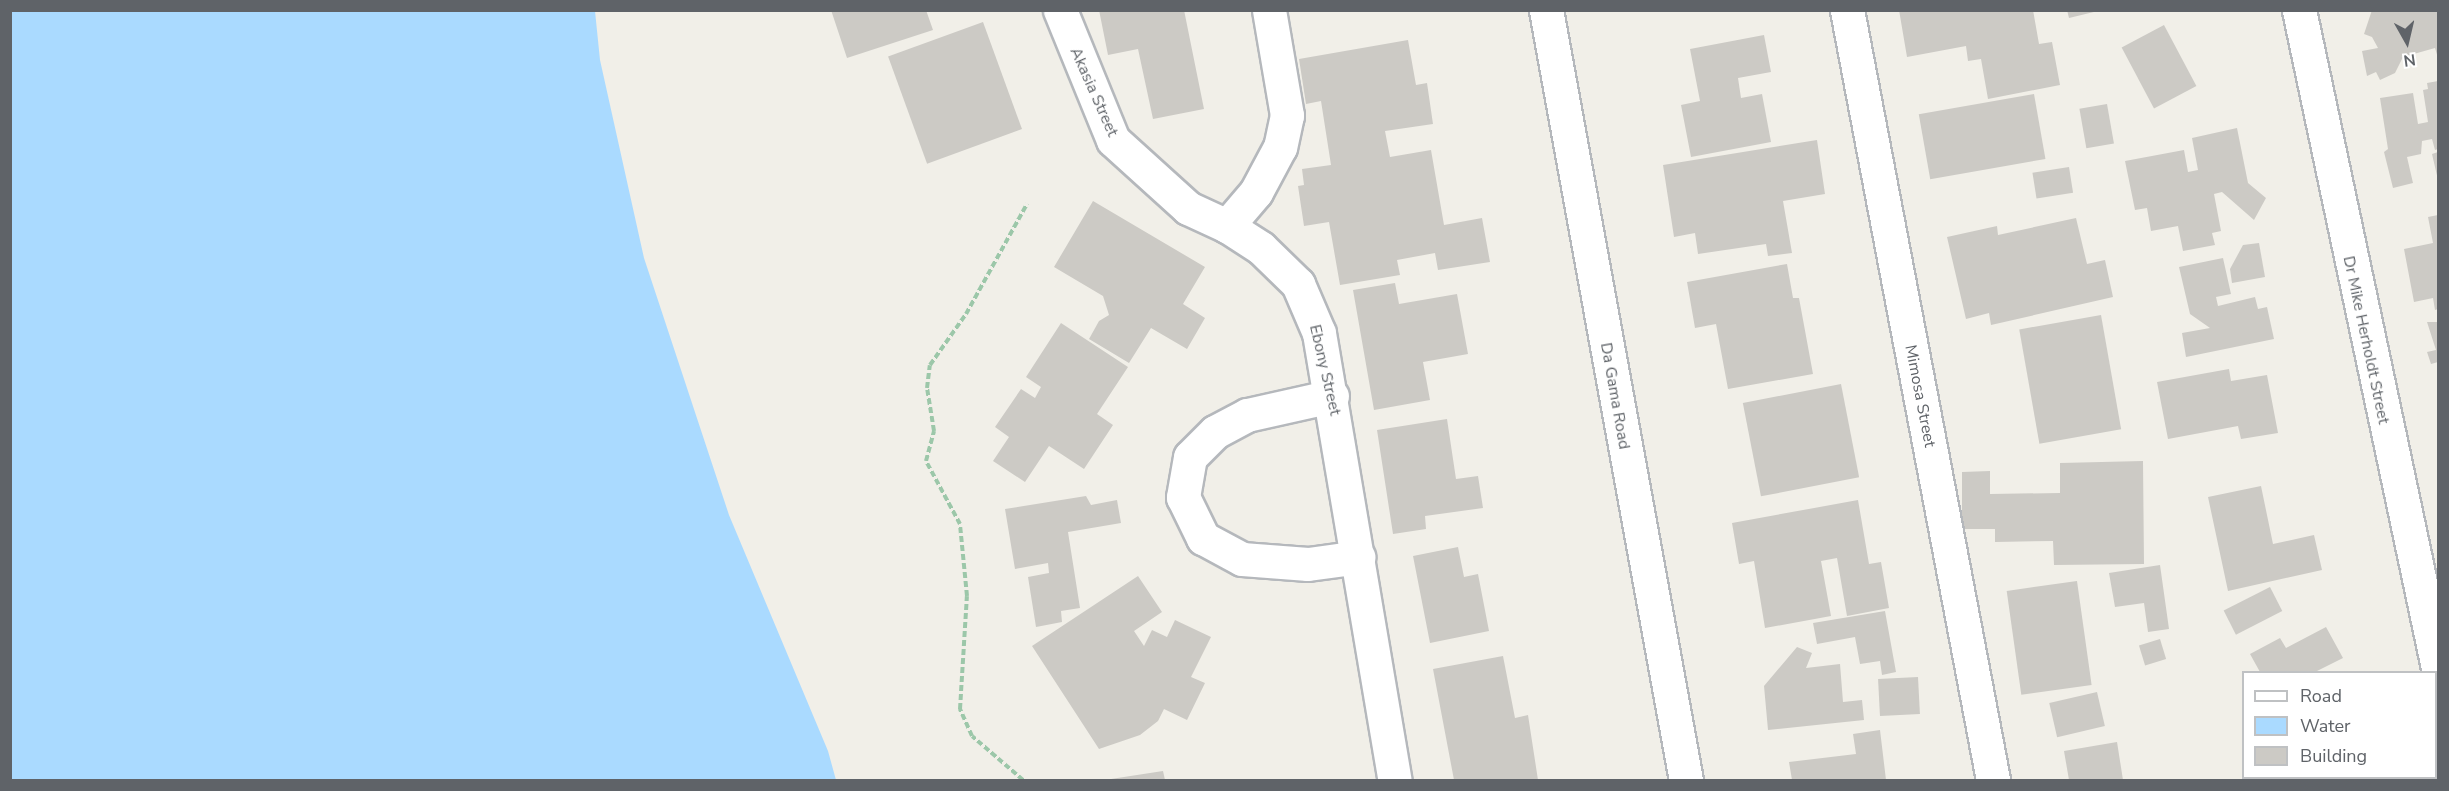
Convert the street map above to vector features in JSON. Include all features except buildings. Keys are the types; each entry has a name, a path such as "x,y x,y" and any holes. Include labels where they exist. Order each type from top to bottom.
{"street":[{"name":"Akasia Street","path":"1060,10 1113,140 1188,208 1227,226"},
{"path":"1227,226 1256,192 1280,147 1287,115 1269,10"},
{"name":"Da Gama Road","path":"1546,10 1686,780"},
{"name":"Mimosa Street","path":"1847,10 1993,780"},
{"name":"Dr Mike Herholdt Street","path":"2299,10 2402,510 2439,668"},
{"name":"Ebony Street","path":"1227,226 1261,248 1298,284 1319,333 1332,396 1395,780"},
{"path":"1332,396 1247,415 1215,432 1190,457 1183,497 1203,538 1242,559 1308,564 1359,557"}],"path":[{"path":"1023,780 972,736 960,709 967,596 960,524 926,461 934,431 927,388 930,365 966,314 1027,204"}],"water":[{"path":"10,11 595,11 600,60 644,258 729,515 828,751 836,780 11,780"}]}
